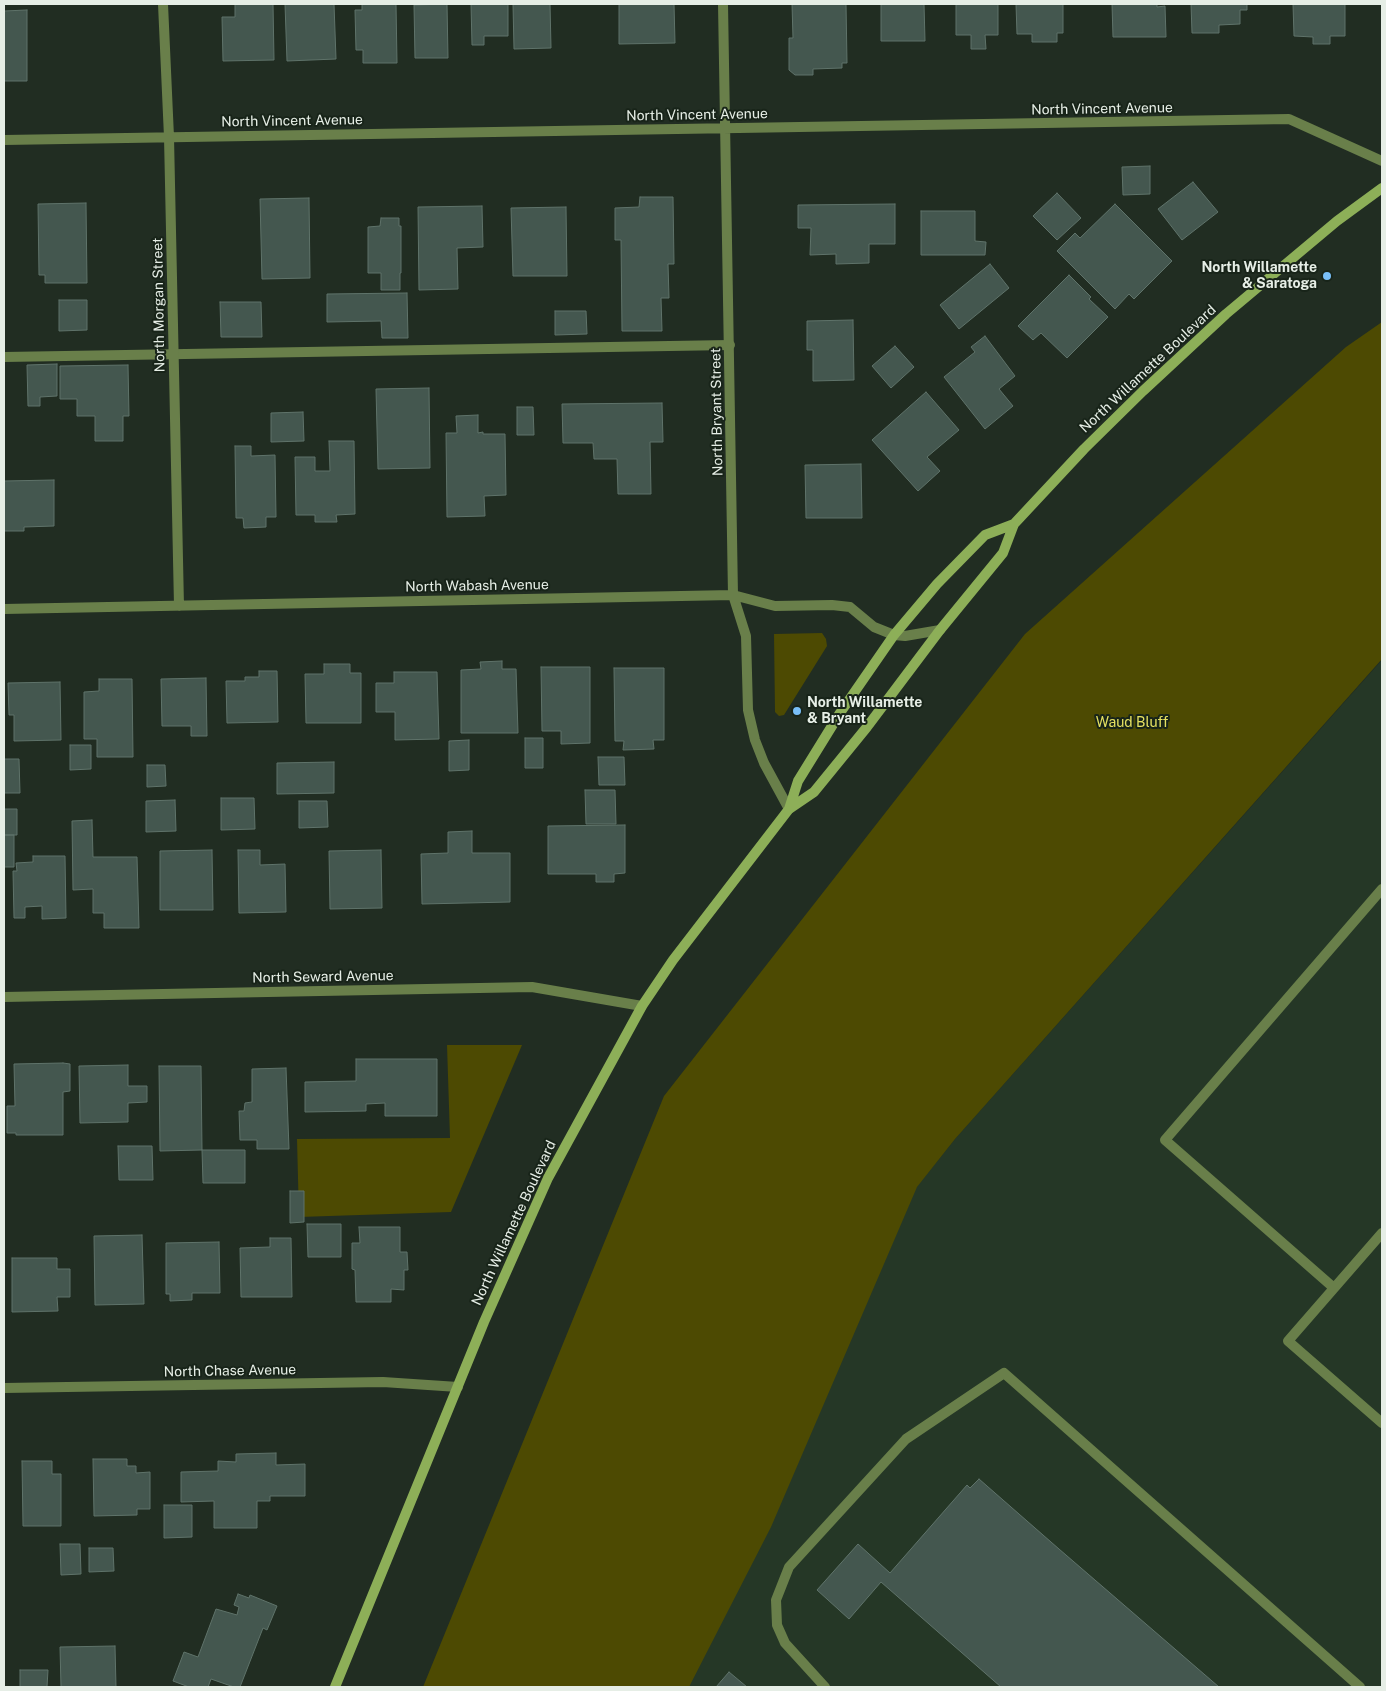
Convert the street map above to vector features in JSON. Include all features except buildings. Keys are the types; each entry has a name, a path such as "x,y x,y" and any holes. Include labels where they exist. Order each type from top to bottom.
{"main road":[{"name":"North Willamette Boulevard","path":"335,1687 508,1265 548,1178 642,1006 679,952 790,809 814,792 867,727 940,630 1003,553 1014,524 1084,449 1143,390 1226,314 1337,221 1382,188"},
{"name":"North Willamette Boulevard","path":"790,809 798,781 840,713 894,636 937,584 985,535 1014,524"}],"street":[{"name":"North Morgan Street","path":"163,4 169,136 179,606"},
{"name":"North Bryant Street","path":"723,4 733,595 746,636 748,710 755,740 764,763 790,809"},
{"name":"North Vincent Avenue","path":"4,140 1289,119 1382,161"},
{"path":"4,357 730,345"},
{"name":"North Wabash Avenue","path":"4,609 733,595 776,606 832,605 850,607 874,627 894,636"},
{"path":"894,636 940,630"},
{"path":"1334,1288 1165,1140 1382,889"},
{"name":"North Seward Avenue","path":"4,997 532,987 642,1006"},
{"path":"1382,1233 1288,1341 1382,1423"},
{"path":"825,1687 785,1643 777,1624 776,1600 789,1567 906,1439 1004,1373 1360,1687"},
{"name":"North Chase Avenue","path":"4,1388 383,1382 458,1387"}],"shaded area":[{"path":"1382,660 1382,1687 669,1687 890,1220 955,1139"}],"green space":[{"name":"Waud Bluff","path":"1382,322 1382,659 955,1139 917,1187 771,1527 689,1687 423,1687 664,1096 1025,634 1346,347"},
{"path":"822,633 826,639 827,646 784,715 779,716 775,712 774,634"},
{"path":"447,1045 522,1045 451,1212 299,1217 297,1139 450,1138"}],"place":[{"name":"North Willamette & Saratoga","path":"1327,276"},
{"name":"North Willamette & Bryant","path":"797,711"}]}
